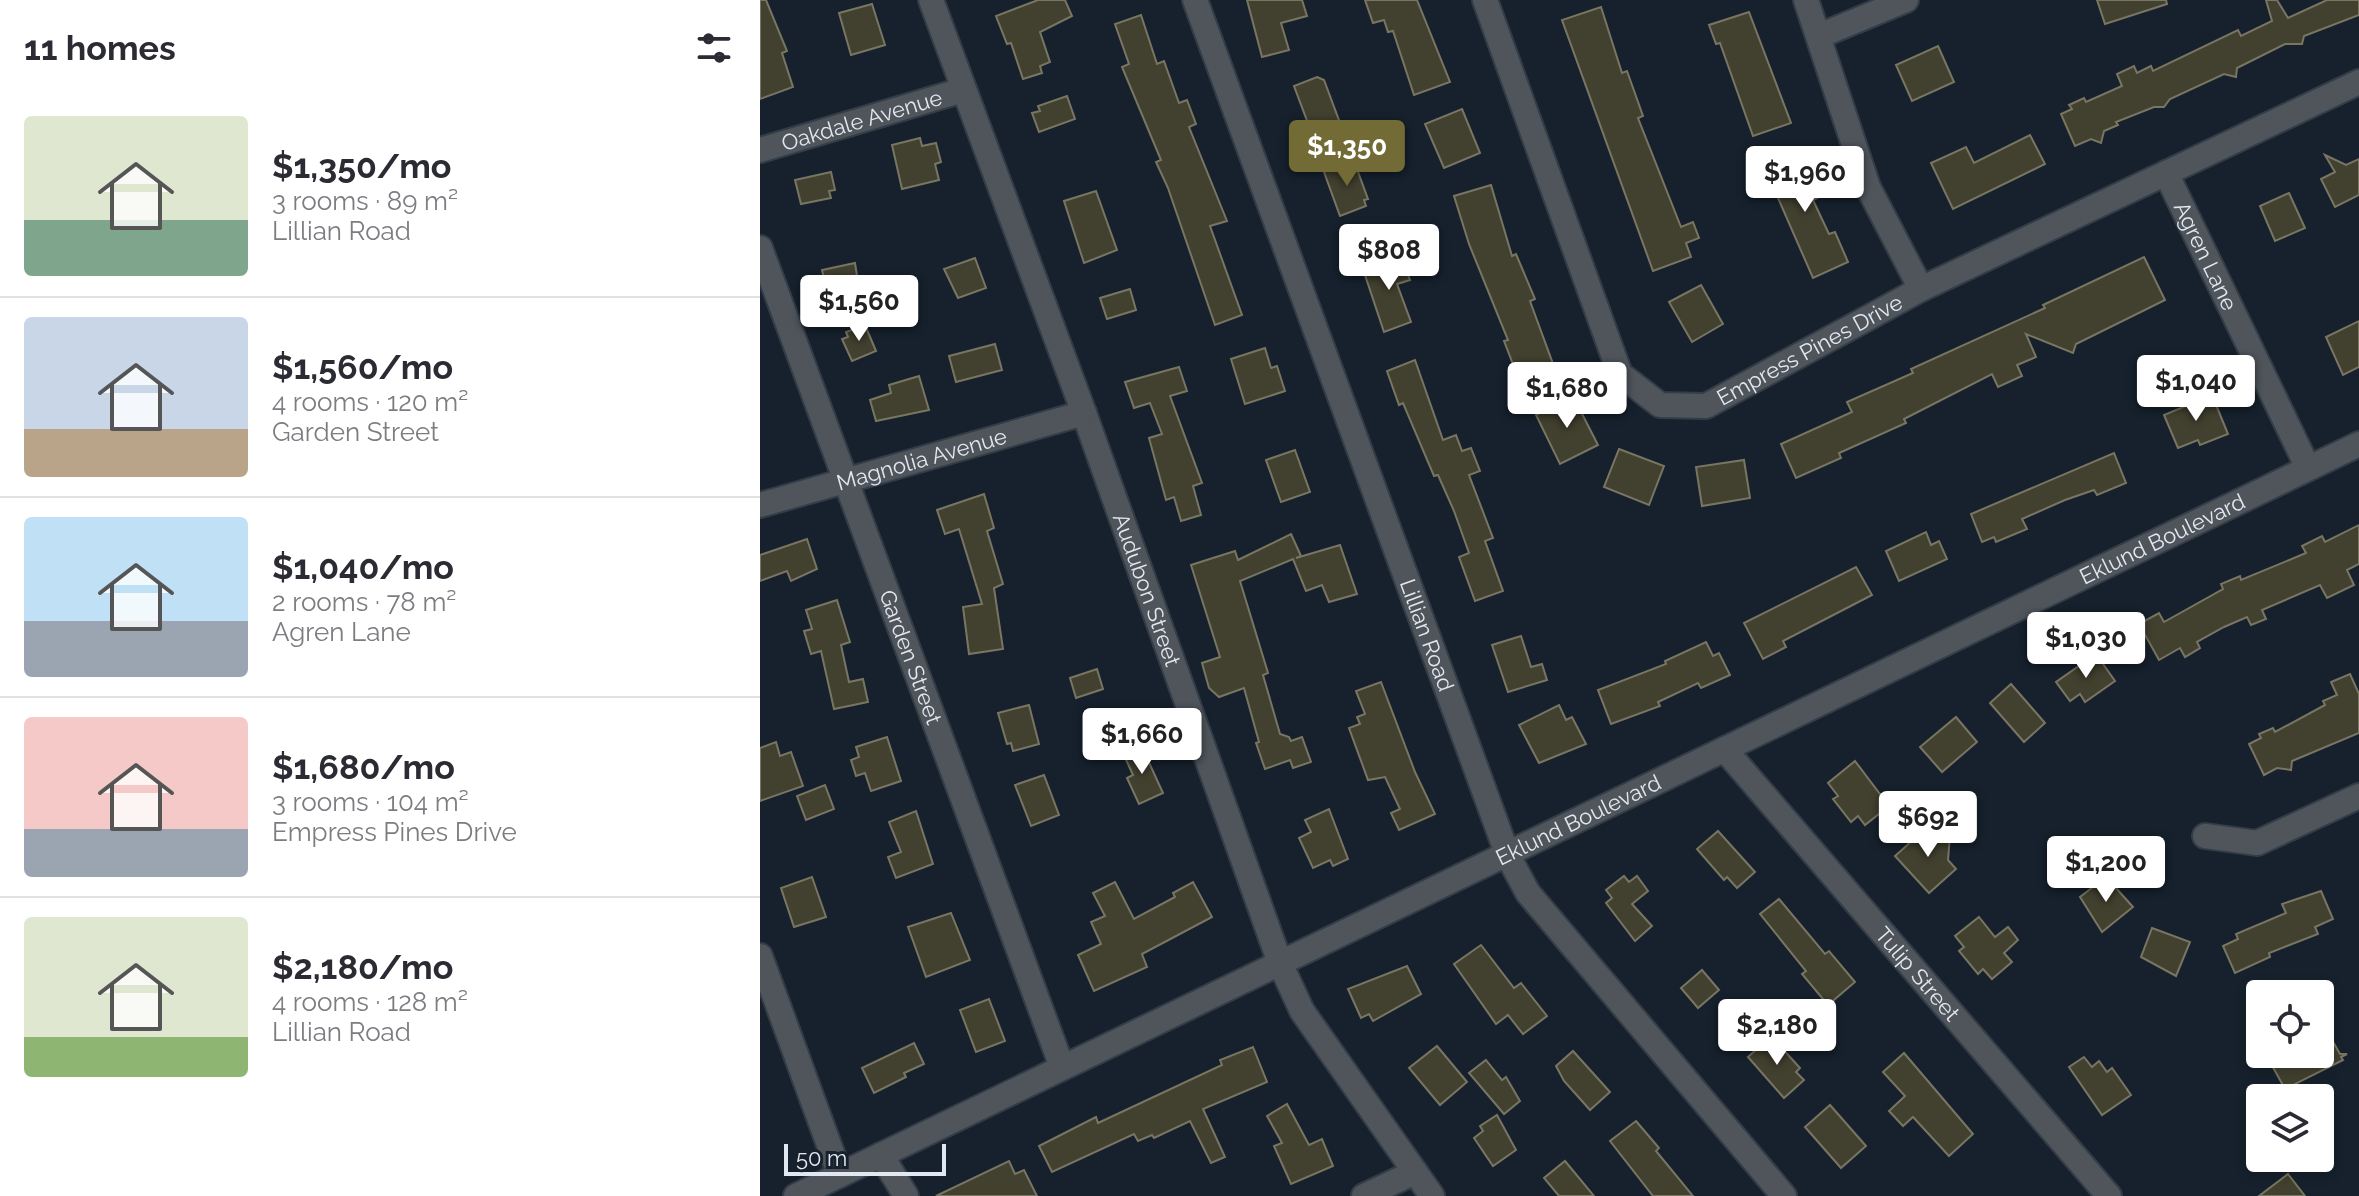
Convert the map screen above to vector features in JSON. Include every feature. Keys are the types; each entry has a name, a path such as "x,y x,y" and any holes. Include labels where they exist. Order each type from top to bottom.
{"street":[{"name":"Audubon Street","path":"931,0 1084,413 1280,963 1302,1011 1432,1196"},
{"name":"Lillian Road","path":"1195,0 1508,856 1528,893 1784,1196"},
{"name":"Empress Pines Drive","path":"1485,0 1620,374 1660,405 1706,406 1921,289 2359,82"},
{"path":"1806,0 1868,187 1921,289"},
{"path":"1819,36 1906,0"},
{"name":"Oakdale Avenue","path":"760,150 963,90"},
{"name":"Agren Lane","path":"2166,173 2308,468"},
{"name":"Garden Street","path":"760,248 1062,1067"},
{"name":"Magnolia Avenue","path":"760,505 1084,413"},
{"name":"Eklund Boulevard","path":"796,1196 2359,444"},
{"name":"Tulip Street","path":"1726,751 2109,1196"},
{"path":"2205,836 2257,843 2359,796"},
{"path":"760,956 840,1175"},
{"path":"881,1155 906,1196"},
{"path":"1364,1196 1415,1172"}],"building":[{"path":"760,0 766,0 787,51 782,53 793,87 760,99"},
{"path":"1038,0 1065,0 1072,16 1040,32 1050,62 1040,66 1042,73 1023,79 1011,43 1007,44 996,16"},
{"path":"1247,0 1302,0 1307,16 1281,23 1289,50 1262,57"},
{"path":"1365,0 1417,0 1450,82 1414,95 1393,31 1388,32 1384,20 1373,23"},
{"path":"2097,0 2166,0 2167,4 2105,24"},
{"path":"2266,0 2277,0 2288,18 2327,0 2359,0 2359,15 2304,36 2302,44 2285,44 2237,68 2236,77 2224,74 2170,99 2164,107 2154,107 2116,122 2118,125 2104,131 2101,143 2091,139 2075,146 2061,114 2072,109 2069,105 2084,98 2086,102 2122,86 2117,74 2134,66 2137,73 2151,66 2153,71 2238,30 2241,36 2272,21"},
{"path":"872,4 885,45 851,55 839,13"},
{"path":"1601,7 1622,73 1627,71 1643,116 1638,118 1681,227 1693,222 1699,238 1686,243 1691,257 1653,271 1562,20"},
{"path":"1749,12 1791,123 1753,136 1720,43 1716,44 1709,25"},
{"path":"1141,15 1157,64 1164,61 1179,103 1187,100 1196,124 1189,127 1227,221 1210,226 1242,315 1215,325 1168,188 1156,162 1161,160 1122,67 1129,64 1115,24"},
{"path":"1938,46 1954,82 1912,101 1896,65"},
{"path":"1317,77 1324,80 1343,131 1315,142 1294,86"},
{"path":"1067,96 1075,119 1039,132 1032,113 1040,111 1038,106"},
{"path":"1462,109 1480,153 1444,168 1425,124"},
{"path":"2030,135 2045,164 1953,209 1931,163 1966,147 1974,163"},
{"path":"920,138 922,146 936,143 941,162 935,164 939,180 902,189 892,145"},
{"path":"1802,152 1819,197 1813,200 1829,234 1835,232 1848,262 1813,278 1764,166"},
{"path":"2325,155 2346,165 2359,159 2359,195 2335,207 2321,179 2335,172"},
{"path":"1354,161 1368,199 1364,200 1366,206 1340,216 1324,172"},
{"path":"831,172 835,190 829,191 831,198 801,204 795,180"},
{"path":"1491,185 1512,256 1516,254 1535,299 1530,301 1556,372 1521,385 1504,341 1508,340 1469,244 1454,196"},
{"path":"1096,191 1117,250 1084,263 1064,201"},
{"path":"2289,193 2305,228 2275,241 2260,206"},
{"path":"1401,256 1410,280 1397,284 1411,322 1384,332 1363,269"},
{"path":"2144,257 2165,300 2076,344 2073,353 2026,334 2036,357 2017,365 2022,376 1998,387 1992,374 1904,419 1906,423 1839,453 1841,458 1796,478 1781,444 1852,412 1847,402 1913,373 1911,369 2045,308 2043,305"},
{"path":"975,258 986,288 958,298 944,269"},
{"path":"855,263 859,289 828,295 822,270"},
{"path":"1701,285 1723,324 1692,342 1669,302"},
{"path":"1130,289 1136,310 1107,319 1100,298"},
{"path":"2359,321 2359,367 2343,375 2326,337"},
{"path":"865,325 876,351 852,361 842,339 848,337 846,332"},
{"path":"995,344 1002,370 956,382 949,356"},
{"path":"1265,348 1271,368 1277,366 1285,391 1245,404 1231,359"},
{"path":"1415,360 1443,440 1456,435 1462,451 1471,448 1480,471 1469,475 1493,538 1485,541 1503,591 1475,601 1459,557 1469,553 1454,511 1438,475 1434,476 1403,403 1399,405 1387,371"},
{"path":"1179,367 1187,391 1170,396 1202,483 1193,486 1201,515 1181,521 1174,497 1166,500 1149,438 1162,434 1150,403 1134,408 1125,382"},
{"path":"919,376 929,410 876,421 870,400 891,393 889,385"},
{"path":"2212,395 2228,434 2200,445 2198,440 2178,448 2164,415"},
{"path":"1573,396 1598,445 1560,464 1536,415"},
{"path":"1619,449 1664,466 1649,505 1604,487"},
{"path":"1295,450 1310,492 1281,502 1266,460"},
{"path":"2114,453 2126,483 2097,495 2094,490 2065,500 2022,519 2027,529 1996,542 1994,537 1982,542 1971,514"},
{"path":"1744,460 1750,498 1702,506 1696,467"},
{"path":"984,494 994,528 987,531 1003,584 994,588 1003,649 969,654 963,607 982,604 959,529 945,534 937,510"},
{"path":"2359,525 2359,564 2347,570 2354,585 2327,598 2320,585 2262,610 2266,619 2251,625 2247,617 2224,627 2197,642 2200,648 2185,657 2180,648 2159,660 2139,624 2159,613 2164,622 2223,589 2221,584 2240,576 2241,580 2306,553 2302,546 2322,536 2325,542"},
{"path":"1926,532 1931,545 1939,541 1947,559 1899,581 1886,551"},
{"path":"1291,534 1301,556 1296,558 1340,545 1357,594 1329,602 1322,585 1306,591 1293,559 1240,581 1268,673 1263,675 1280,734 1291,741 1302,737 1311,762 1293,768 1290,760 1265,769 1244,688 1219,697 1209,688 1202,663 1220,657 1191,565 1235,551 1238,560"},
{"path":"807,539 817,569 791,581 787,571 760,581 760,555"},
{"path":"1856,567 1872,595 1783,641 1786,647 1763,659 1744,623"},
{"path":"837,600 850,642 841,645 849,682 863,679 868,702 834,709 821,651 811,654 804,631 812,629 806,610"},
{"path":"1521,636 1531,667 1542,664 1547,680 1508,692 1492,645"},
{"path":"1706,642 1713,656 1719,653 1730,675 1701,688 1698,683 1658,702 1660,706 1611,724 1598,690 1666,664 1665,661"},
{"path":"2096,654 2115,681 2085,702 2080,694 2070,701 2056,682"},
{"path":"1097,669 1103,689 1076,698 1070,678"},
{"path":"2350,674 2359,694 2359,733 2292,761 2291,770 2277,768 2264,775 2249,744 2261,738 2259,734 2273,728 2275,732 2325,705 2323,701 2337,695 2331,682"},
{"path":"1381,682 1415,772 1435,814 1399,830 1391,813 1400,809 1385,777 1368,780 1349,728 1360,724 1357,717 1365,714 1356,691"},
{"path":"2011,684 2045,723 2024,742 1990,703"},
{"path":"1029,705 1039,744 1013,751 1011,743 1007,744 998,713"},
{"path":"1559,705 1566,720 1572,717 1586,744 1539,763 1519,725"},
{"path":"1956,717 1977,742 1942,772 1920,747"},
{"path":"887,737 901,781 871,791 865,773 856,776 851,760 859,757 856,747"},
{"path":"776,742 780,756 791,752 803,786 760,801 760,748"},
{"path":"1141,745 1163,793 1139,804 1127,778 1133,775 1123,753"},
{"path":"1855,761 1889,806 1865,825 1858,816 1851,822 1833,799 1838,796 1828,783"},
{"path":"1044,775 1059,815 1031,826 1015,785"},
{"path":"825,785 834,809 806,820 797,796"},
{"path":"1329,809 1348,859 1333,866 1330,860 1313,868 1299,838 1311,832 1305,820"},
{"path":"916,811 933,864 896,878 888,857 901,852 889,822"},
{"path":"1932,823 1932,836 1950,835 1948,860 1956,869 1929,893 1895,856"},
{"path":"1718,831 1755,872 1737,888 1727,877 1724,880 1697,849"},
{"path":"1624,876 1629,882 1637,876 1648,891 1632,904 1652,926 1635,941 1606,903 1612,898 1606,890"},
{"path":"812,877 826,917 794,927 781,888"},
{"path":"2106,877 2133,907 2102,932 2080,897"},
{"path":"1115,882 1134,919 1175,897 1173,893 1193,882 1212,917 1142,954 1147,967 1094,991 1078,955 1101,944 1091,922 1105,916 1093,893"},
{"path":"2321,891 2333,919 2315,927 2318,934 2269,953 2270,957 2235,973 2223,946 2238,939 2236,934 2286,913 2282,904"},
{"path":"1779,899 1825,954 1829,951 1855,982 1828,1005 1802,974 1806,971 1760,914"},
{"path":"951,913 970,960 926,977 908,927"},
{"path":"1979,917 1995,937 2008,927 2018,940 2004,953 2012,962 1992,979 1983,969 1978,974 1959,951 1964,947 1955,936"},
{"path":"2152,928 2190,942 2176,976 2141,957"},
{"path":"1481,945 1514,988 1521,983 1547,1016 1523,1034 1508,1015 1496,1024 1454,964"},
{"path":"1407,966 1421,994 1373,1021 1369,1014 1361,1018 1348,989"},
{"path":"1702,970 1719,990 1698,1008 1681,988"},
{"path":"989,999 1005,1041 976,1052 960,1010"},
{"path":"1771,1036 1800,1068 1796,1072 1804,1080 1784,1098 1748,1057"},
{"path":"914,1043 924,1064 874,1093 862,1068"},
{"path":"2334,1044 2340,1054 2347,1054 2341,1057 2343,1060 2334,1064"},
{"path":"1437,1046 1467,1082 1440,1105 1409,1068"},
{"path":"1253,1047 1267,1082 1203,1109 1225,1157 1211,1163 1190,1121 1154,1138 1152,1135 1138,1141 1134,1134 1052,1172 1039,1146 1096,1117 1098,1123 1222,1065 1220,1060"},
{"path":"1573,1051 1610,1092 1590,1110 1564,1081 1556,1066"},
{"path":"1904,1053 1973,1134 1949,1156 1913,1117 1903,1126 1889,1111 1905,1096 1883,1072"},
{"path":"2084,1057 2092,1067 2099,1061 2107,1072 2112,1068 2131,1095 2102,1115 2069,1067"},
{"path":"1486,1060 1502,1080 1506,1077 1520,1101 1504,1114 1469,1073"},
{"path":"2273,1068 2327,1068 2295,1084 2282,1084"},
{"path":"1287,1104 1309,1145 1322,1139 1333,1166 1291,1184 1274,1146 1282,1143 1267,1116"},
{"path":"1830,1105 1866,1146 1841,1168 1805,1127"},
{"path":"1497,1115 1516,1150 1493,1166 1474,1138 1483,1131 1480,1126"},
{"path":"1636,1121 1693,1196 1653,1196 1610,1141"},
{"path":"1009,1161 1015,1174 1024,1170 1037,1196 936,1196"},
{"path":"1565,1161 1594,1196 1559,1196 1544,1178"},
{"path":"2288,1174 2305,1196 2259,1196"}]}
